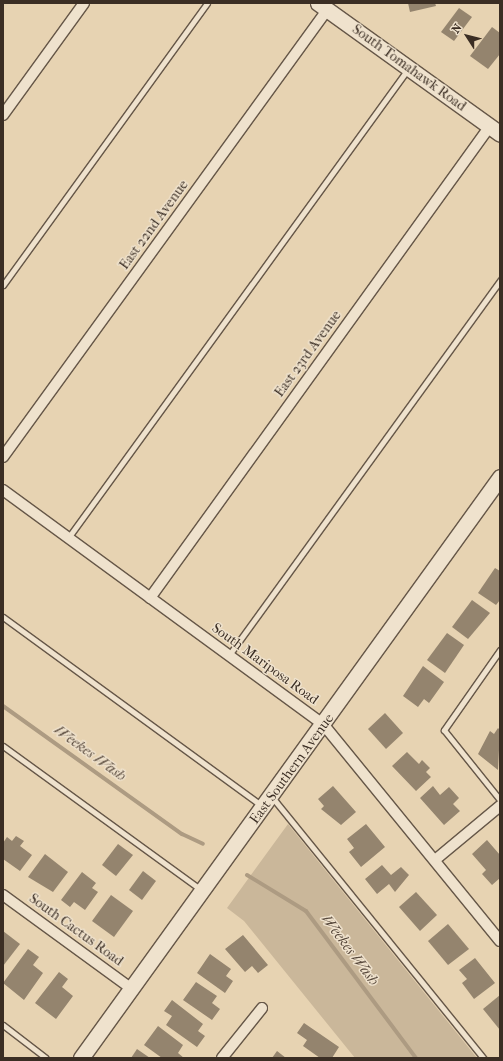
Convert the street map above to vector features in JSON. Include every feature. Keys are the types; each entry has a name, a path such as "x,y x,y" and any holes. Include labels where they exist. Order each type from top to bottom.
{"main road":[{"name":"South Tomahawk Road","path":"322,6 495,130"},
{"name":"East Southern Avenue","path":"81,1058 239,843 500,477"}],"street":[{"path":"3,115 84,3"},
{"name":"East 22nd Avenue","path":"3,457 322,6"},
{"name":"East 23rd Avenue","path":"150,598 495,130"},
{"name":"South Mariposa Road","path":"3,490 323,724 500,941"},
{"path":"435,860 500,806"},
{"name":"South Cactus Road","path":"3,895 132,988"},
{"path":"222,1058 262,1008"}],"lane":[{"path":"3,285 207,3"},
{"path":"68,538 409,69"},
{"path":"229,655 500,280"},
{"path":"3,617 268,802 483,1058"},
{"path":"500,650 444,730 500,800"},
{"path":"3,746 204,891"},
{"path":"3,1025 46,1058"}],"shaded area":[{"path":"288,824 477,1058 355,1058 244,921 227,908"}],"building":[{"path":"408,3 435,3 436,6 410,12"},
{"path":"459,8 472,17 454,41 441,32"},
{"path":"492,27 500,33 500,54 488,69 470,56"},
{"path":"495,568 500,571 500,600 496,605 478,593"},
{"path":"472,600 490,613 468,639 452,627"},
{"path":"447,633 464,645 445,673 427,660"},
{"path":"423,666 444,682 429,703 424,699 418,707 403,696"},
{"path":"385,713 403,733 386,749 368,729"},
{"path":"498,728 500,730 498,770 478,754 490,731 494,734"},
{"path":"407,752 419,764 422,760 430,768 426,772 431,777 416,791 392,766"},
{"path":"333,786 356,812 341,825 321,809 324,806 318,799"},
{"path":"433,786 440,795 449,787 459,798 453,804 460,811 444,825 420,798"},
{"path":"366,824 385,847 361,867 349,852 354,848 347,839"},
{"path":"16,836 24,841 20,846 32,855 20,871 3,859 3,843 7,837 12,841"},
{"path":"487,840 500,855 500,878 492,885 482,874 486,870 472,854"},
{"path":"118,844 133,855 116,876 102,865"},
{"path":"45,854 68,872 53,892 28,877"},
{"path":"382,865 391,875 401,867 409,875 395,892 389,884 377,894 365,879"},
{"path":"143,871 156,881 142,900 129,890"},
{"path":"82,872 96,883 92,888 98,892 85,910 74,902 70,907 61,900"},
{"path":"416,892 437,915 420,931 399,907"},
{"path":"111,895 133,911 114,937 92,921"},
{"path":"448,924 469,949 448,965 428,941"},
{"path":"3,931 20,944 3,966"},
{"path":"243,935 268,965 258,973 252,966 245,972 225,949"},
{"path":"28,949 39,957 33,965 43,973 24,1000 3,983"},
{"path":"210,954 231,969 226,976 233,981 225,993 197,973"},
{"path":"475,958 495,983 474,999 462,983 467,979 459,970"},
{"path":"59,972 68,979 62,987 73,996 56,1019 35,1003"},
{"path":"196,982 217,996 212,1003 220,1009 212,1020 183,1000"},
{"path":"500,995 500,1030 483,1009"},
{"path":"172,1000 203,1024 198,1031 205,1036 197,1047 166,1025 172,1016 164,1011"},
{"path":"304,1023 339,1047 332,1058 320,1058 303,1046 307,1040 297,1033"},
{"path":"158,1026 183,1045 178,1053 184,1058 162,1058 144,1045"},
{"path":"137,1049 150,1058 131,1058"},
{"path":"277,1051 286,1058 272,1058"}],"waterway":[{"name":"Weekes Wash","path":"3,706 182,834 203,844"},
{"name":"Weekes Wash","path":"247,875 306,911 416,1058"}]}
